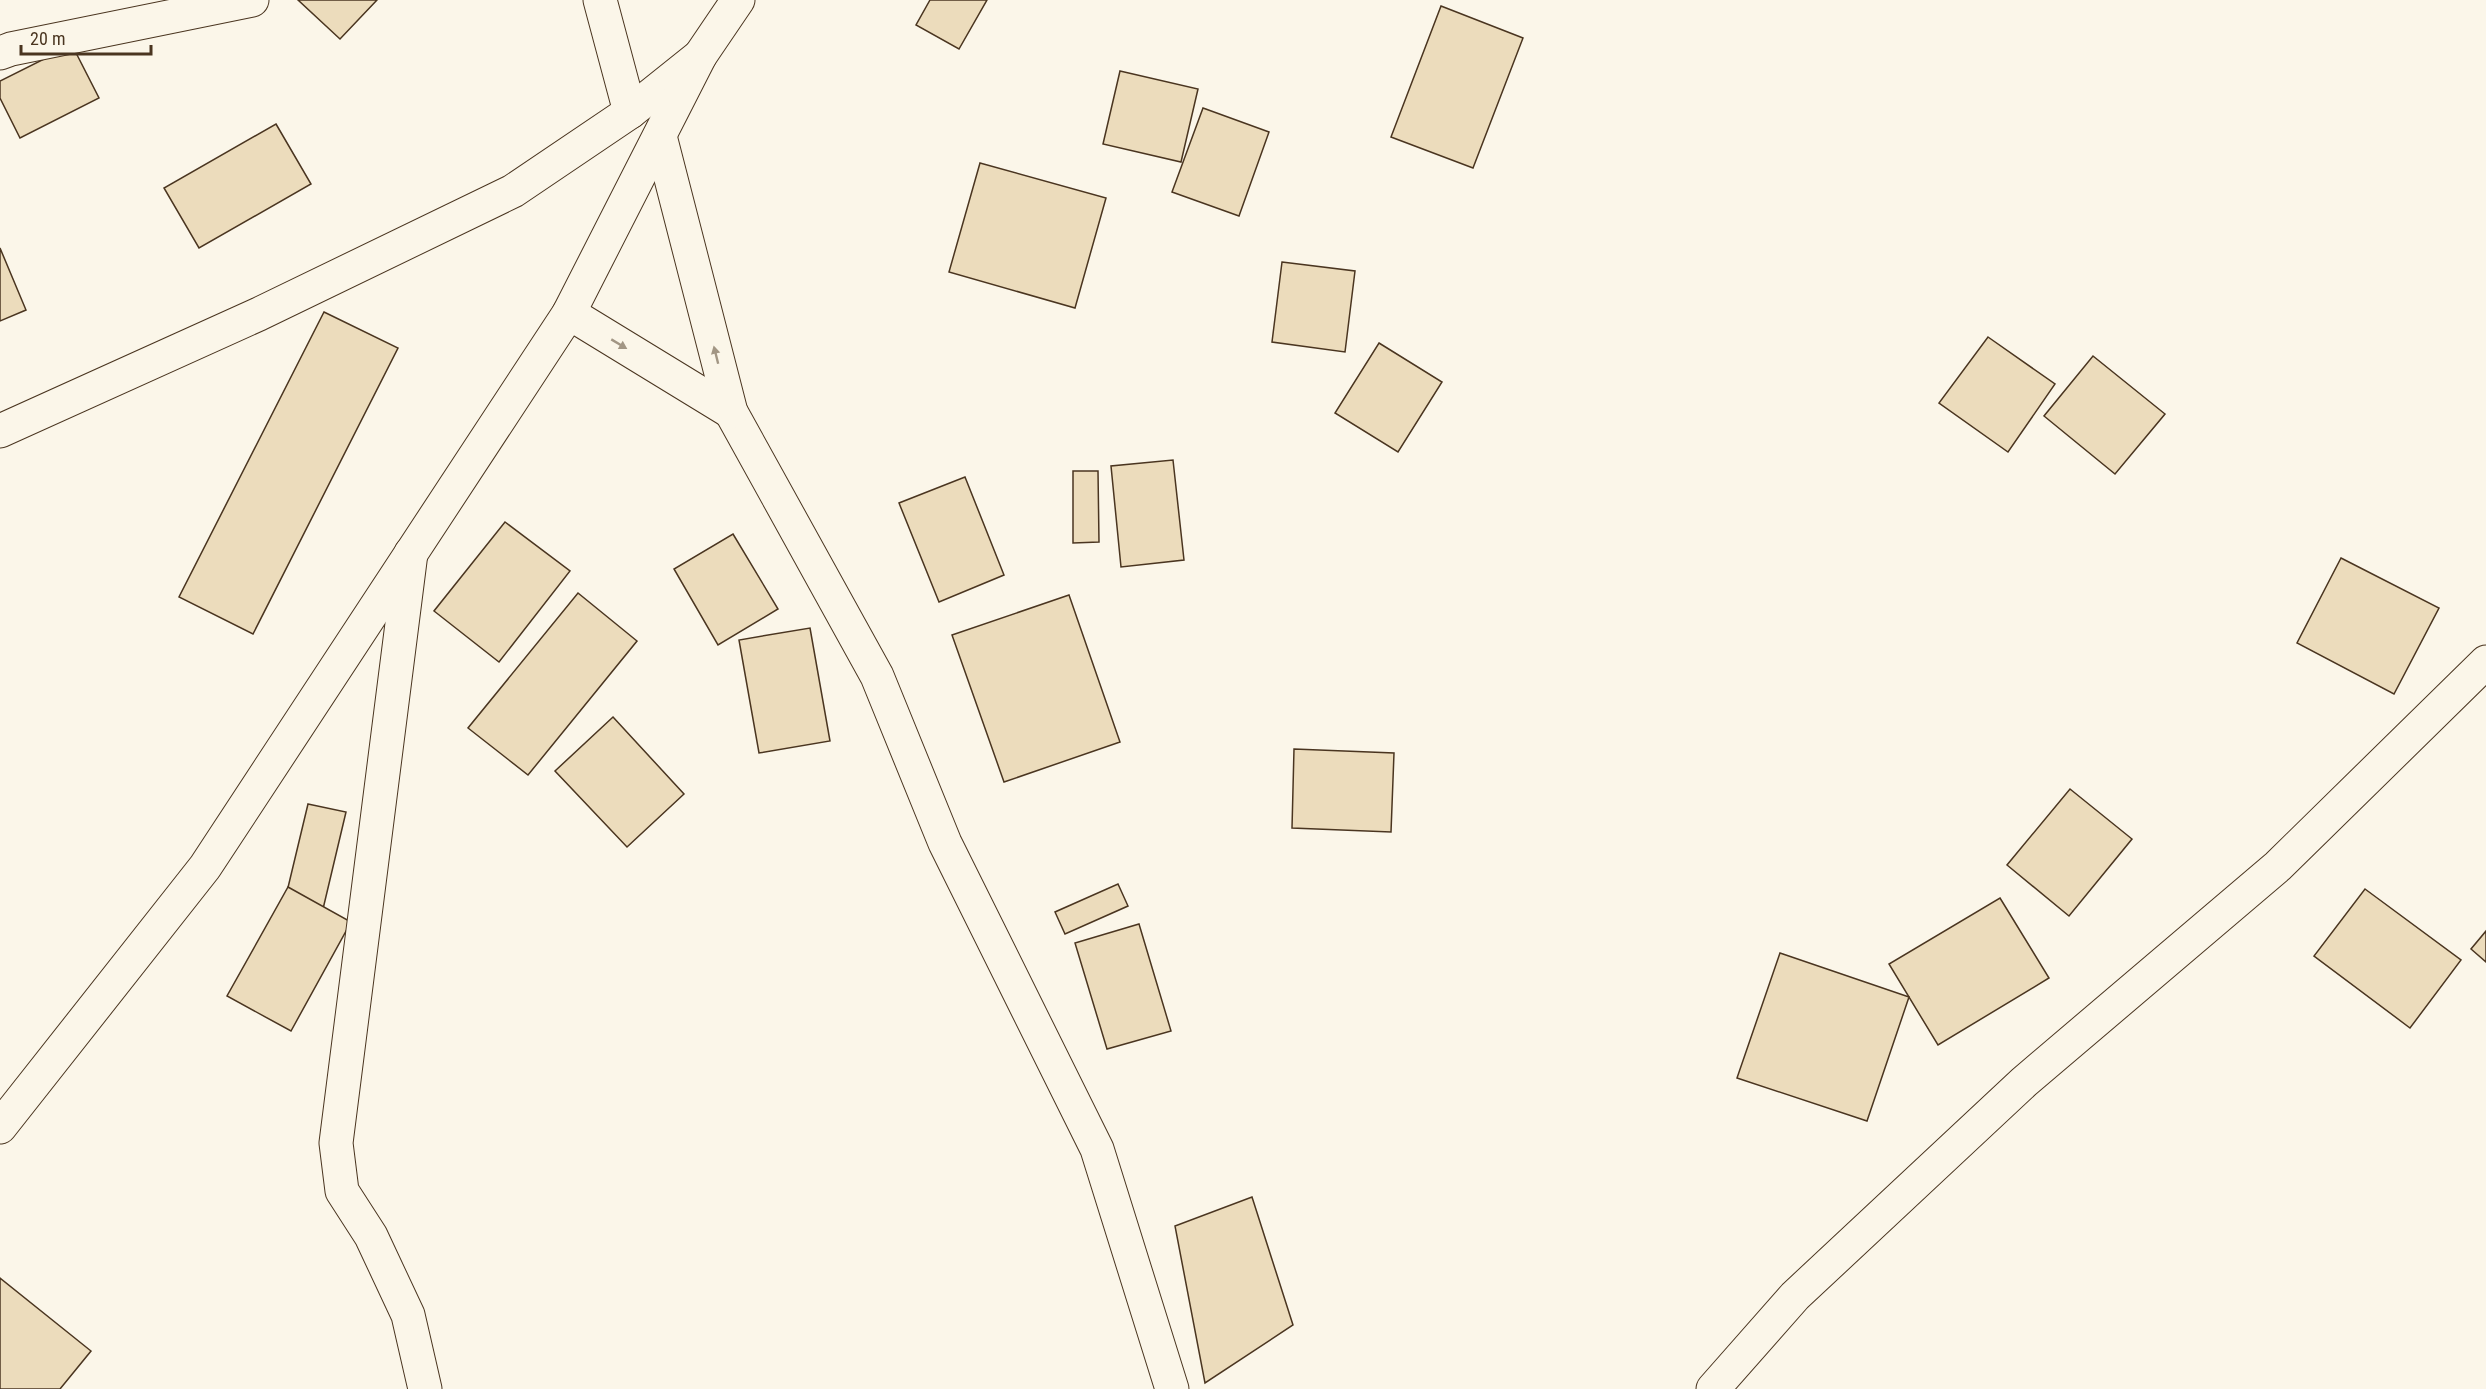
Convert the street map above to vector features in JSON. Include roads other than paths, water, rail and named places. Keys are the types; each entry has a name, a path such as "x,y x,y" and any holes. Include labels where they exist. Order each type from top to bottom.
{"main road":[{"path":"0,53 252,0"},
{"path":"600,0 630,112"},
{"path":"0,1127 206,867 569,313 700,56 738,0"},
{"path":"0,431 259,314 513,191 630,112 700,56"},
{"path":"660,136 731,412 877,676 945,843 1097,1149 1172,1389"},
{"path":"569,313 731,412"},
{"path":"411,553 336,1143 342,1191 371,1236 408,1315 425,1389"},
{"path":"1713,1389 1795,1296 2024,1082 2278,866 2486,662"}]}
